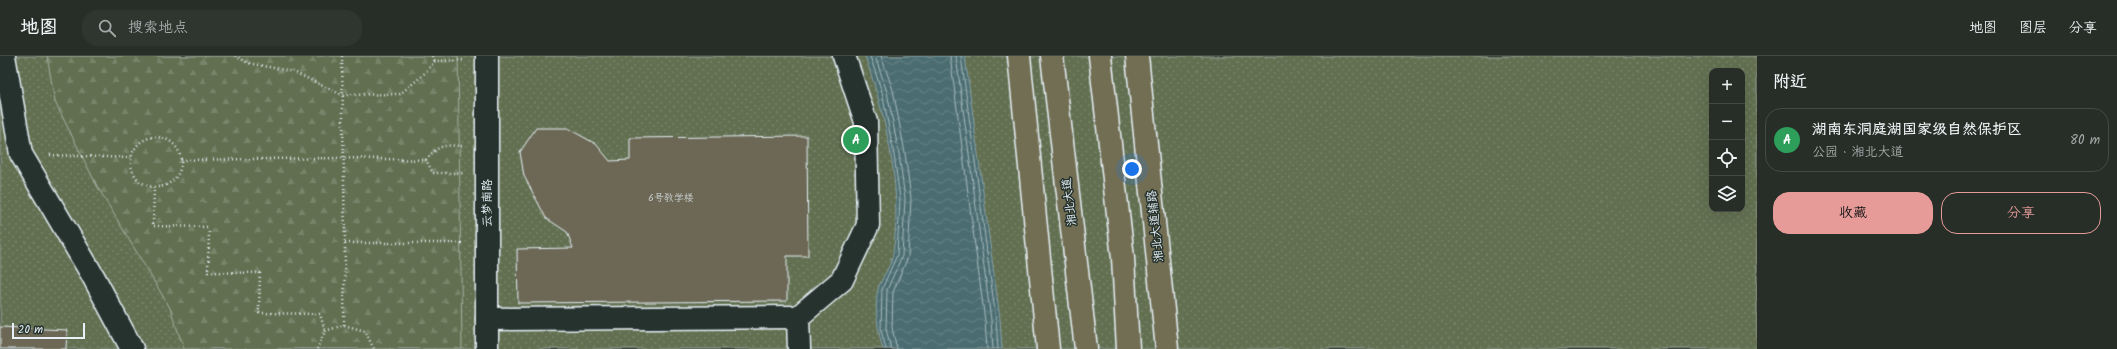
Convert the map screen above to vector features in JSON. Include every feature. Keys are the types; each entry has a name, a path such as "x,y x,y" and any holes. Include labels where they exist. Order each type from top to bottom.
{"main road":[{"path":"1019,56 1048,349"},
{"name":"湘北大道","path":"1052,56 1086,349"},
{"path":"1100,56 1123,258 1128,349"},
{"name":"湘北大道辅路","path":"1137,56 1167,349"}],"lane":[{"path":"4,56 21,154 93,276 132,349"},
{"path":"487,319 798,317 842,280 868,225 866,122 844,56"},
{"name":"云梦南路","path":"487,58 487,349"},
{"path":"798,317 799,349"}],"path":[{"path":"235,56 248,62 294,72 342,95 400,94 422,76 435,61 487,58"},
{"path":"342,56 345,243 344,325"},
{"path":"432,56 435,61"},
{"path":"154,136 171,141 181,154 180,170 176,178 162,186 154,187 139,181 134,174 131,158 139,143 154,136"},
{"path":"426,160 434,150 443,145 487,146"},
{"path":"21,154 131,158"},
{"path":"181,160 343,158 426,160"},
{"path":"426,160 433,173 487,173"},
{"path":"154,187 153,226 209,227 208,272 260,273 259,313 320,314 325,331 317,349"},
{"path":"345,243 487,243"},
{"path":"325,331 344,325 365,331 374,349"}],"green space":[{"path":"0,56 1757,56 1757,349 0,349"},
{"path":"47,56 458,56 462,349 184,349 170,308 97,186 55,102"}],"water":[{"path":"865,56 965,56 1000,319 1002,349 883,349 879,335 876,300 879,286 892,257 896,228 896,203 891,153 886,128"}],"building":[{"path":"536,128 567,128 596,144 610,161 630,160 630,138 807,136 808,256 787,256 787,301 518,303 517,249 573,248 567,232 546,218 524,176 520,152"},
{"path":"0,327 67,330 66,349 0,349"}],"place":[{"name":"湖南东洞庭湖国家级自然保护区","path":"856,140"}]}
